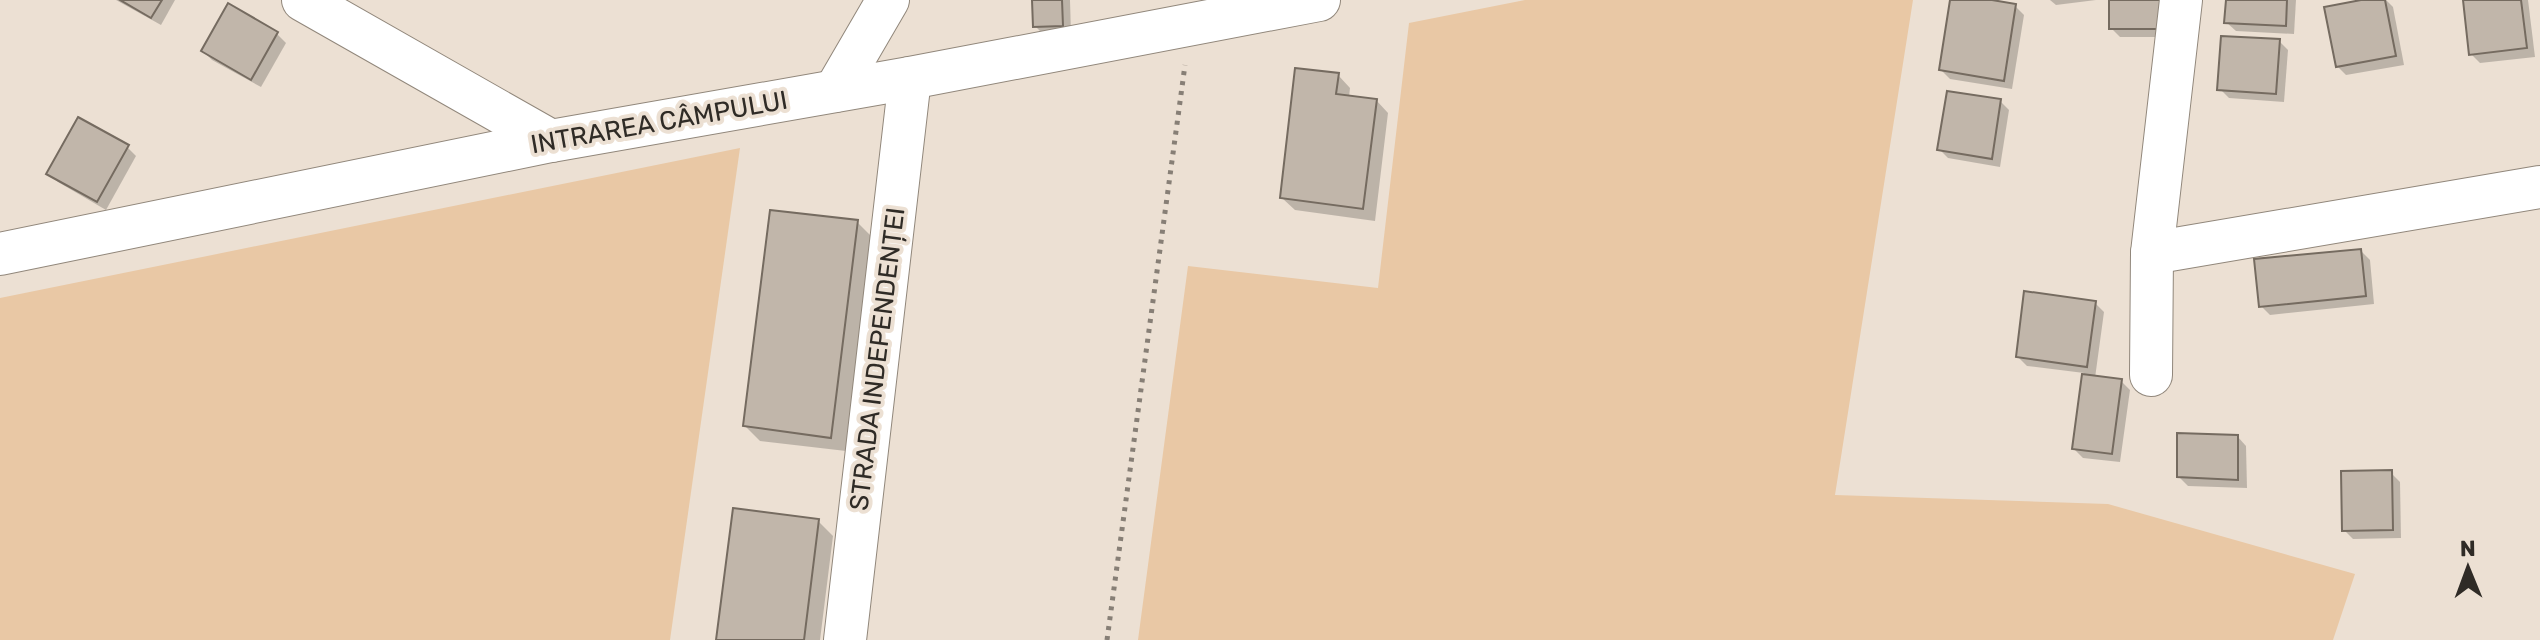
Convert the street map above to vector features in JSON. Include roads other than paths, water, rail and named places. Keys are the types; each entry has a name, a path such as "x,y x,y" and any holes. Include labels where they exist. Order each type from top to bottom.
{"street":[{"path":"303,0 551,141"},
{"path":"835,91 888,0"},
{"name":"INTRAREA CÂMPULUI","path":"0,254 551,141 910,78 1319,0"},
{"path":"2151,375 2152,253 2181,0"},
{"name":"STRADA INDEPENDENȚEI","path":"845,640 910,78"},
{"path":"2152,253 2540,187"}]}
